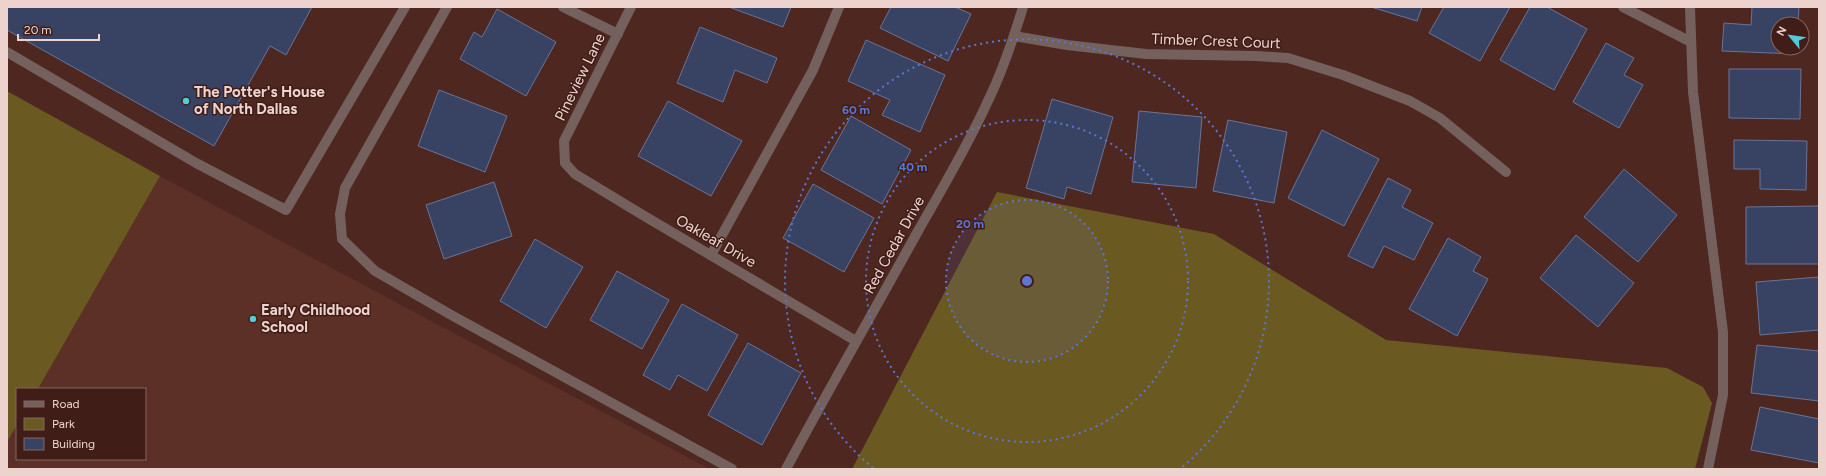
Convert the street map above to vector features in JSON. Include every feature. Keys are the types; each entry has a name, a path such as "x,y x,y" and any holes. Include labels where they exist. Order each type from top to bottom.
{"street":[{"path":"7,52 196,163 286,210 405,7"},
{"path":"447,7 344,188 340,214 342,239 375,271 460,320 732,469"},
{"path":"563,7 618,34"},
{"name":"Pineview Lane","path":"565,163 564,141 631,7"},
{"path":"711,255 813,70 839,7"},
{"name":"Red Cedar Drive","path":"786,469 964,149 988,102 1014,36 1023,7"},
{"path":"1622,7 1691,42"},
{"path":"1690,7 1693,92 1723,332 1723,395 1708,469"},
{"name":"Timber Crest Court","path":"1014,36 1146,54 1288,58 1343,75 1410,101 1440,118 1506,172"},
{"name":"Oakleaf Drive","path":"565,163 576,174 856,341"}],"shaded area":[{"name":"Early Childhood School","path":"160,176 710,469 7,469 7,442 16,427 16,460 146,460 146,388 39,388"}],"green space":[{"path":"7,91 160,176 39,388 16,388 16,427 7,442"},
{"path":"997,192 1214,234 1386,340 1667,368 1703,387 1712,403 1695,469 852,469"}],"building":[{"name":"The Potter's House of North Dallas","path":"7,7 312,7 286,55 270,46 214,146 7,30"},
{"path":"729,7 791,7 783,27"},
{"path":"891,7 955,7 971,14 948,61 880,28"},
{"path":"1371,7 1422,7 1417,21"},
{"path":"1444,7 1510,7 1480,61 1429,33"},
{"path":"1530,7 1547,7 1587,29 1554,90 1500,60"},
{"path":"1752,7 1799,7 1798,16 1770,16 1770,53 1722,51 1724,23 1751,25"},
{"path":"497,9 556,42 526,96 460,59 474,32 482,37"},
{"path":"700,27 777,58 767,83 735,70 723,102 677,83"},
{"path":"866,40 945,75 920,132 882,115 890,100 848,81"},
{"path":"1606,43 1634,58 1624,75 1643,85 1619,128 1573,102"},
{"path":"1729,69 1801,69 1800,119 1729,118"},
{"path":"439,90 507,116 485,172 418,146"},
{"path":"1052,99 1113,117 1091,194 1067,187 1064,199 1026,188"},
{"path":"668,101 742,141 711,196 638,156"},
{"path":"1139,111 1202,117 1196,188 1132,182"},
{"path":"851,116 911,150 882,204 821,170"},
{"path":"1228,120 1287,132 1274,203 1213,191"},
{"path":"1322,130 1379,159 1344,226 1288,198"},
{"path":"1734,140 1807,141 1806,190 1760,189 1760,169 1734,169"},
{"path":"1624,169 1677,215 1638,262 1584,217"},
{"path":"1388,178 1411,190 1402,207 1433,223 1414,260 1384,246 1373,268 1348,256"},
{"path":"494,182 512,236 444,259 426,205"},
{"path":"813,184 874,218 844,272 783,238"},
{"path":"1819,206 1819,264 1746,264 1746,207"},
{"path":"1576,235 1634,283 1598,327 1540,278"},
{"path":"1448,238 1481,257 1473,271 1488,279 1457,336 1409,309"},
{"path":"535,239 583,267 546,328 500,301"},
{"path":"617,271 669,300 642,349 590,320"},
{"path":"1819,277 1819,330 1760,335 1756,282"},
{"path":"682,304 738,335 707,391 678,375 670,390 643,375"},
{"path":"748,343 801,373 762,445 708,415"},
{"path":"1757,345 1819,351 1819,401 1751,393"},
{"path":"1760,407 1819,419 1819,463 1751,450"}],"place":[{"name":"The Potter's House of North Dallas","path":"186,101"},
{"name":"Early Childhood School","path":"253,319"}]}
